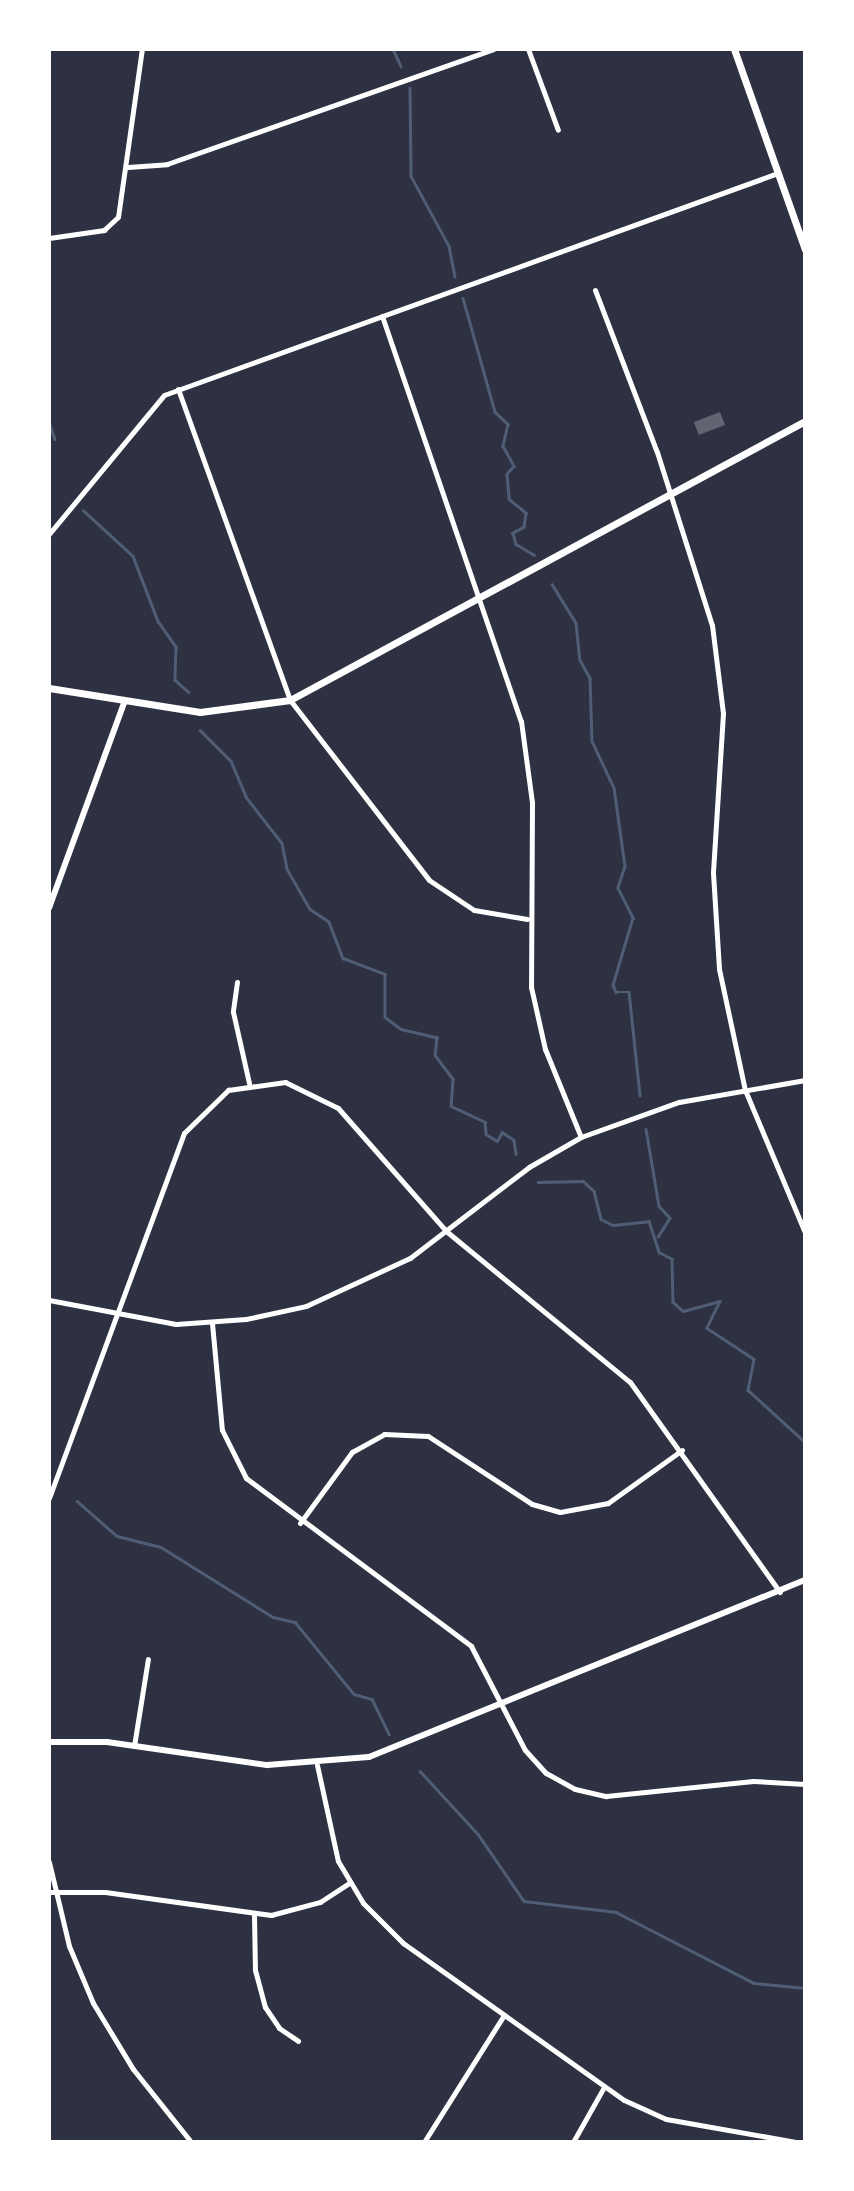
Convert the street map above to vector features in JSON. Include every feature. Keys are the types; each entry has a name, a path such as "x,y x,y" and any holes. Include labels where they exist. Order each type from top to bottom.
{"main road":[{"path":"734,49 805,250"},
{"path":"49,688 208,712 290,700 805,421"}],"street":[{"path":"49,238 111,226 128,167 142,49"},
{"path":"128,167 167,164 493,49"},
{"path":"528,49 558,130"},
{"path":"49,534 131,430 178,389 778,173"},
{"path":"595,290 670,495 719,662 723,740 715,925 745,1090 805,1233"},
{"path":"382,316 480,598 526,744 533,802 527,919 538,1022 580,1138"},
{"path":"178,389 290,700 429,880 474,909 527,919"},
{"path":"49,908 125,700"},
{"path":"237,982 233,1012 249,1083"},
{"path":"49,1300 116,1317 212,1323 277,1314 337,1295 389,1270 446,1231 528,1167 580,1138 656,1108 805,1080"},
{"path":"49,1498 184,1133 216,1098 249,1083 285,1082 327,1099 446,1231 602,1355 682,1450 780,1592"},
{"path":"212,1323 218,1412 228,1446 258,1491 460,1635 482,1659 535,1762 591,1794 753,1781 805,1784"},
{"path":"300,1523 352,1452 384,1434 428,1436 532,1504 560,1512 608,1503 682,1450"},
{"path":"49,1742 134,1746 267,1765 317,1765 396,1749 805,1580"},
{"path":"134,1746 148,1659"},
{"path":"317,1765 325,1823 349,1883 393,1935 604,2087 666,2119 797,2142"},
{"path":"49,1862 52,1892 93,2003 133,2069 191,2142"},
{"path":"52,1892 105,1892 254,1915 304,1908 349,1883"},
{"path":"254,1915 255,1970 265,2007 279,2028 298,2041"},
{"path":"424,2142 504,2015"},
{"path":"573,2142 604,2087"}],"building":[{"path":"720,412 725,425 699,435 694,422"}],"waterway":[{"path":"393,49 401,66"},
{"path":"410,88 411,176 449,246 455,276"},
{"path":"463,298 495,412 508,424 503,446 514,466 507,474 509,499 526,513 524,527 513,533 516,544 534,555"},
{"path":"49,422 55,439"},
{"path":"83,510 133,556 158,621 176,647 175,680 189,692"},
{"path":"552,584 576,623 580,660 590,678 592,741 614,788 625,866 618,888 633,918 613,985 616,992 629,992 640,1095"},
{"path":"200,730 231,761 246,797 282,843 287,869 310,909 329,922 343,958 385,974 385,1017 401,1029 437,1037 435,1055 453,1079 451,1106 485,1122 486,1134 497,1141 502,1132 514,1140 516,1154"},
{"path":"646,1129 659,1206 670,1218 658,1237"},
{"path":"538,1182 583,1181 594,1191 601,1219 613,1225 649,1221 659,1252 672,1259 673,1302 683,1311 720,1301 707,1328 754,1359 748,1390 805,1442"},
{"path":"77,1501 117,1536 161,1547 273,1617 295,1622 354,1694 372,1699 389,1734"},
{"path":"420,1771 478,1834 524,1901 616,1912 754,1983 805,1988"}]}
